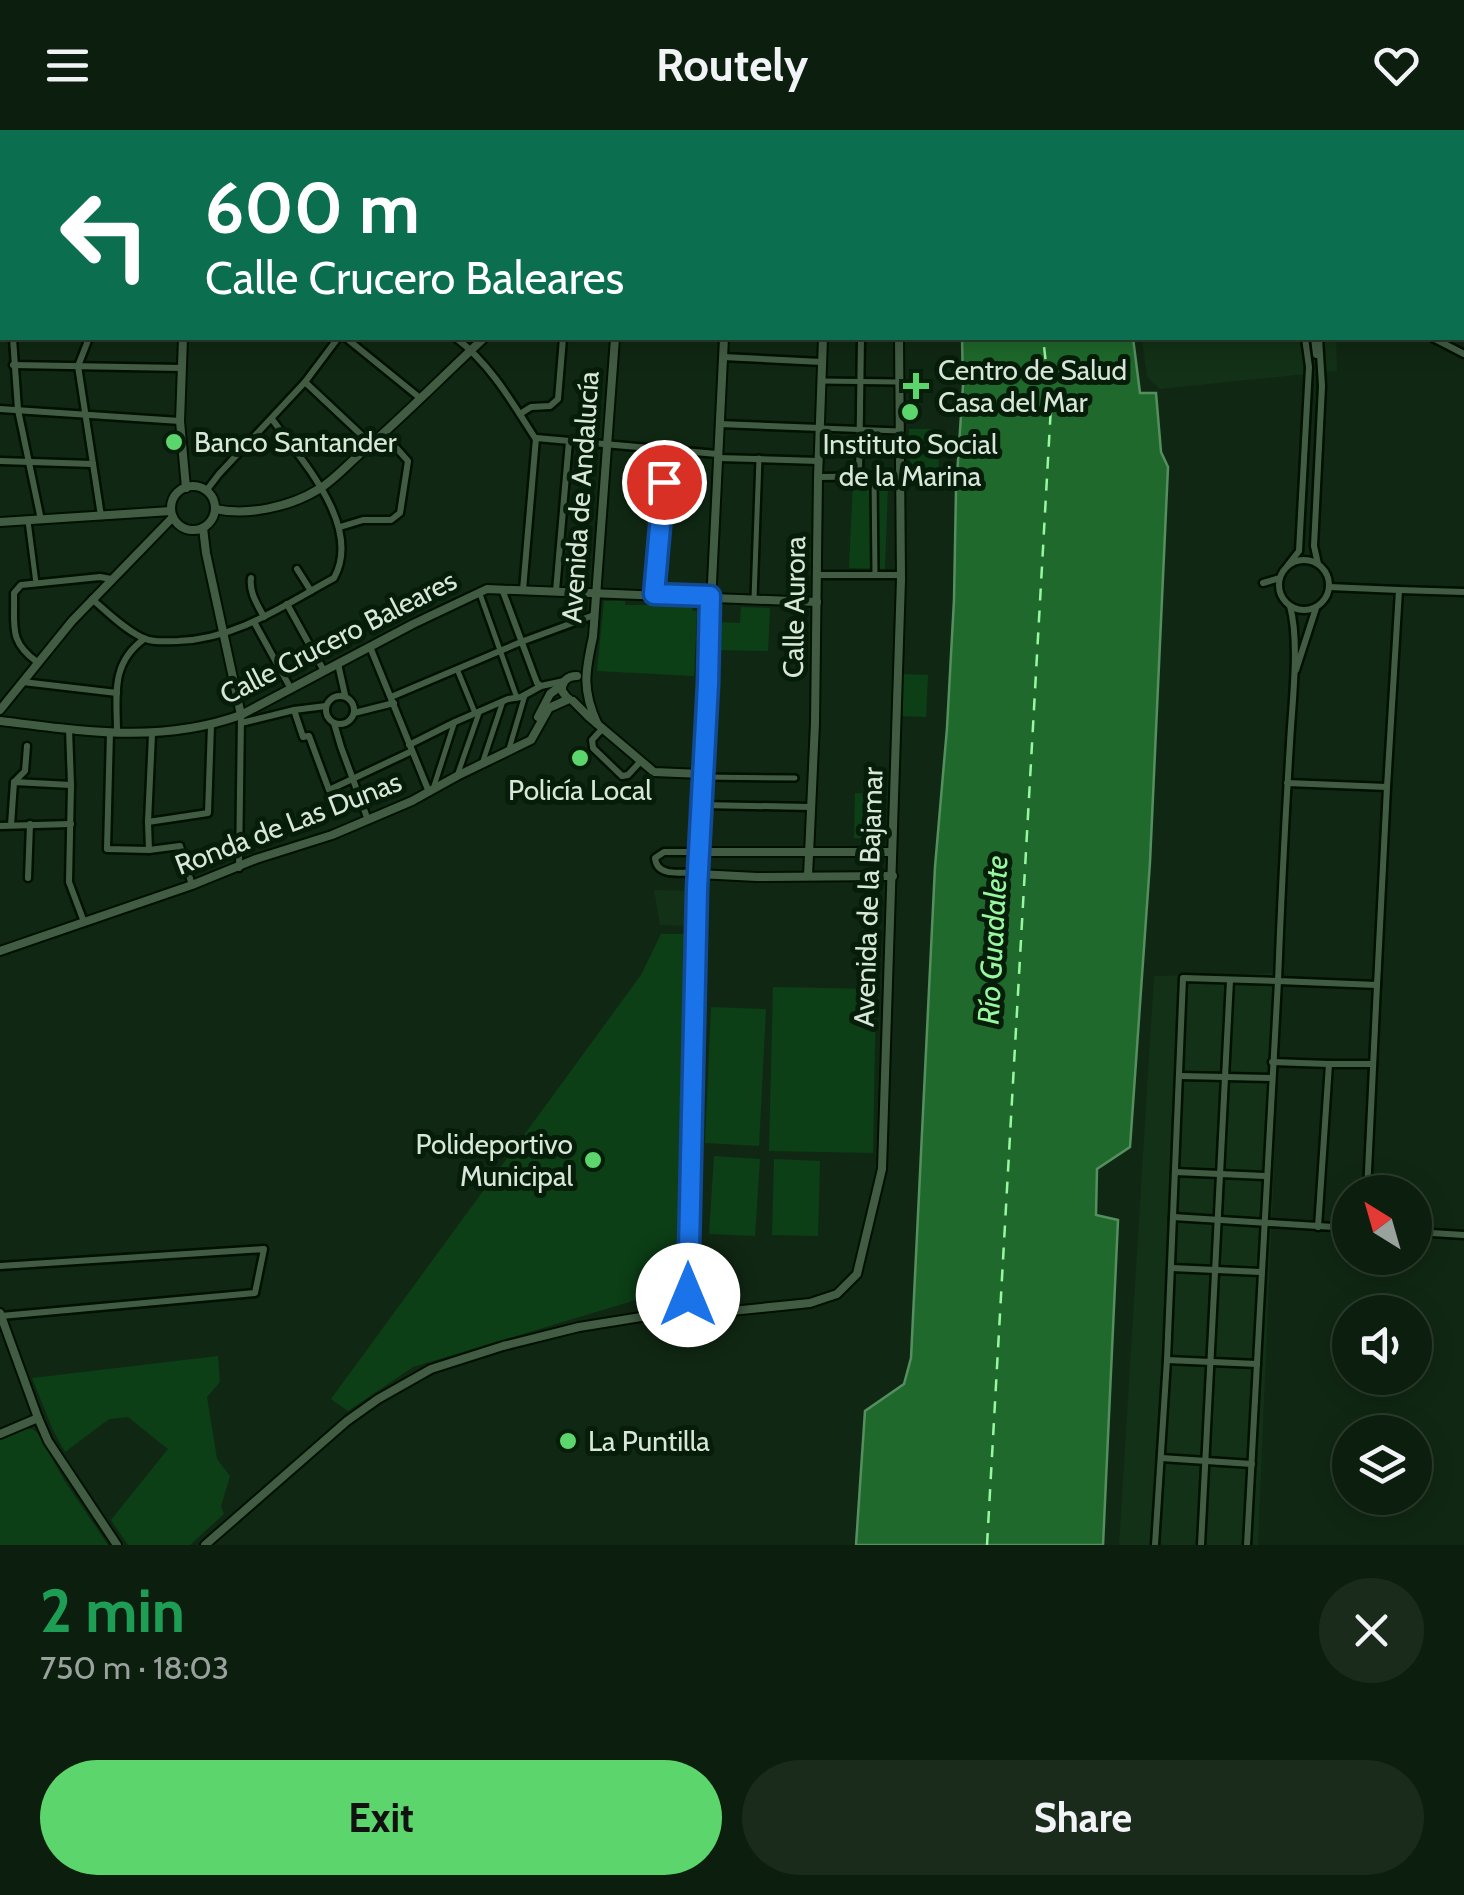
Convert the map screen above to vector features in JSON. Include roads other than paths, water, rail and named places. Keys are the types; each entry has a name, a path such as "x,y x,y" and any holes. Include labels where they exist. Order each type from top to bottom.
{"street":[{"path":"13,340 18,410 41,520"},
{"path":"88,340 78,366 101,516"},
{"path":"183,340 180,421 186,488"},
{"path":"206,491 305,382 336,340"},
{"path":"348,340 420,398"},
{"path":"459,340 498,382 536,438 522,590"},
{"path":"215,509 260,510 293,502 321,488 482,340"},
{"path":"520,414 531,407 550,406 558,399 563,340"},
{"name":"Avenida de Andalucía","path":"585,689 593,637 614,340"},
{"path":"205,1545 347,1420 430,1370 578,1326 640,1317 677,1296 688,1295 698,873 724,340"},
{"name":"Calle Aurora","path":"808,876 823,340"},
{"path":"859,477 861,340"},
{"name":"Avenida de la Bajamar","path":"688,1295 710,1306 731,1310 810,1303 836,1294 857,1274 882,1169 900,575 900,340"},
{"path":"1288,566 1308,560 1326,571 1329,587 1324,601 1316,608 1290,606 1280,590 1280,578 1288,566 1299,551 1309,366 1306,340"},
{"path":"1316,340 1322,386 1314,546 1318,564"},
{"path":"1438,340 1464,354"},
{"path":"723,357 822,362"},
{"path":"13,364 182,368"},
{"path":"822,381 899,382"},
{"path":"305,382 372,444"},
{"path":"0,408 180,421"},
{"path":"92,599 144,639 200,640 254,622 334,578 342,565 340,528 321,488 272,420"},
{"path":"719,424 899,431"},
{"path":"340,528 363,520 391,520 400,512 408,461 383,433"},
{"path":"536,438 717,456 819,460"},
{"path":"556,590 569,441"},
{"path":"654,594 666,450"},
{"path":"754,598 759,458"},
{"path":"0,461 93,464"},
{"path":"874,476 875,575"},
{"path":"818,477 899,476"},
{"path":"186,488 206,491 215,509 211,520 203,528 185,529 172,514 173,500 186,488"},
{"path":"0,522 172,514"},
{"path":"0,710 92,599 172,514"},
{"path":"28,520 36,583"},
{"path":"203,528 241,719 239,868"},
{"path":"297,569 311,591"},
{"path":"817,575 900,575"},
{"path":"252,578 254,599 264,617"},
{"path":"1280,578 1263,584 1280,590"},
{"path":"37,662 16,641 14,593 20,586 111,579"},
{"path":"1329,587 1464,592"},
{"path":"502,590 536,683 541,686"},
{"name":"Calle Crucero Baleares","path":"0,722 152,734 241,719 479,591 556,590 817,602"},
{"path":"1368,1175 1399,590"},
{"path":"479,591 521,696 508,752"},
{"path":"287,604 324,671"},
{"path":"1247,1545 1293,681 1294,622 1290,606"},
{"path":"1293,681 1316,608"},
{"path":"334,723 338,725 354,713 594,615"},
{"path":"254,622 291,689"},
{"path":"144,639 122,660 106,850 180,846 192,885"},
{"path":"370,648 431,790"},
{"name":"Avenida de Andalucía","path":"577,676 588,658"},
{"path":"338,664 345,696"},
{"path":"457,669 477,712 457,776"},
{"path":"294,710 303,736 309,736 329,790 455,722 541,686 577,676 600,726"},
{"path":"22,682 118,693"},
{"path":"564,682 562,691 571,700 654,772 794,778"},
{"path":"532,740 538,716 550,694 564,682"},
{"path":"571,700 580,699 585,689"},
{"path":"354,713 349,697 342,695 328,702 325,709 334,723 368,820"},
{"name":"Ronda de Las Dunas","path":"0,951 256,859 332,836 532,740 550,708 571,700"},
{"path":"482,764 503,701"},
{"path":"241,719 326,706"},
{"path":"431,790 455,722"},
{"path":"148,822 208,814 211,725"},
{"path":"600,726 592,740 593,748 622,776 640,762"},
{"path":"69,729 68,882 84,922"},
{"path":"149,850 152,734"},
{"path":"11,824 14,782 25,771 27,746"},
{"path":"14,782 71,785"},
{"path":"1287,783 1386,787"},
{"path":"701,805 810,807"},
{"path":"28,878 30,824"},
{"path":"0,826 70,824"},
{"path":"892,852 664,852 654,863 667,872 892,876"},
{"path":"1155,1545 1174,1216 1182,978 1378,986"},
{"path":"1201,1545 1230,980"},
{"path":"1272,1062 1374,1064"},
{"path":"1318,1227 1329,1064"},
{"path":"1180,1076 1271,1078"},
{"path":"1176,1172 1266,1176"},
{"path":"1174,1216 1332,1227"},
{"path":"1432,1233 1464,1236"},
{"path":"0,1266 264,1249 255,1293 1,1315 48,1441 117,1545"},
{"path":"1171,1268 1261,1272"},
{"path":"1167,1360 1256,1364"},
{"path":"0,1434 38,1418"},
{"path":"1161,1458 1252,1464"}],"water":[{"name":"Río Guadalete","path":"962,340 1133,340 1140,393 1156,393 1161,452 1168,467 1150,862 1130,1147 1097,1169 1096,1215 1118,1220 1103,1545 856,1545 865,1411 904,1384 911,1358 963,385"}],"place":[{"name":"Centro de Salud Casa del Mar","path":"916,386"},
{"name":"Instituto Social de la Marina","path":"910,412"},
{"name":"Banco Santander","path":"174,442"},
{"name":"Policía Local","path":"580,758"},
{"name":"Polideportivo Municipal","path":"593,1160"},
{"name":"La Puntilla","path":"568,1441"}]}
